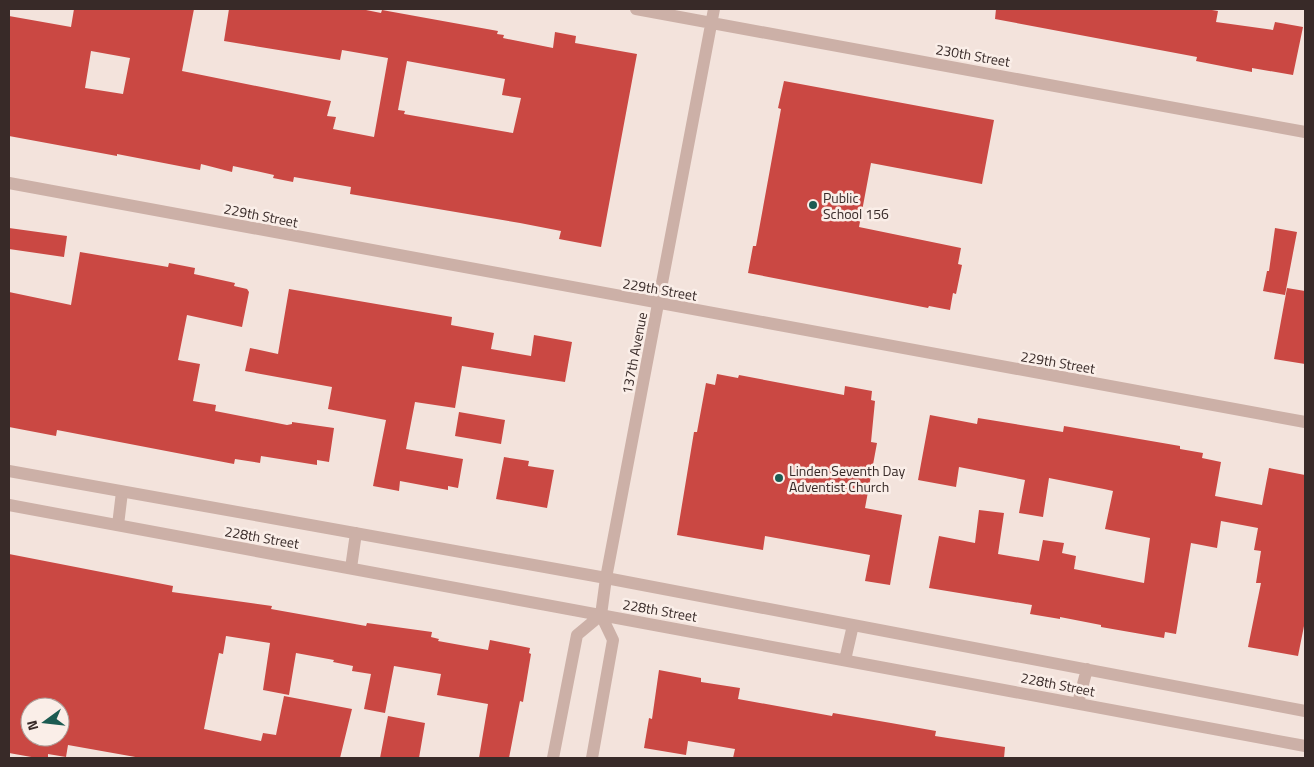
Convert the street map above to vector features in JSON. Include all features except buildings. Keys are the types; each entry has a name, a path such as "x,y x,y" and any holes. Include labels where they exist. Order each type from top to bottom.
{"street":[{"name":"230th Street","path":"636,9 1305,132"},
{"name":"137th Avenue","path":"601,615 606,578 714,9"},
{"name":"229th Street","path":"9,183 1305,422"},
{"name":"228th Street","path":"9,471 606,578 1305,711"},
{"path":"118,525 122,492"},
{"name":"228th Street","path":"9,505 1305,746"},
{"path":"350,568 356,533"},
{"path":"554,758 577,635 601,615 613,640 592,758"},
{"path":"845,660 853,625"},
{"path":"1078,703 1087,669"}],"place":[{"name":"Public School 156","path":"813,205"},
{"name":"Linden Seventh Day Adventist Church","path":"779,478"}]}
